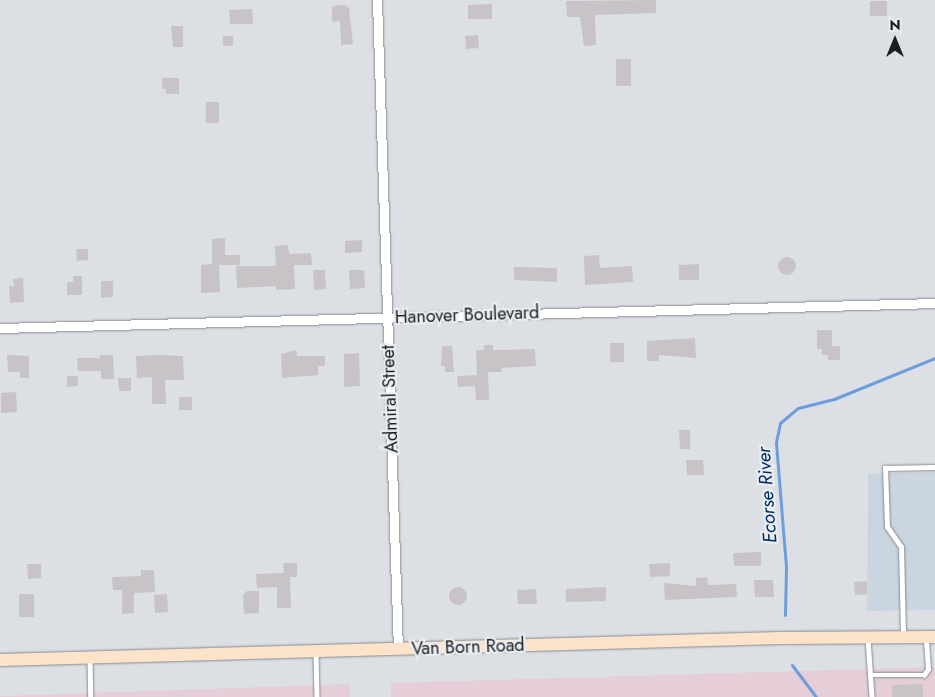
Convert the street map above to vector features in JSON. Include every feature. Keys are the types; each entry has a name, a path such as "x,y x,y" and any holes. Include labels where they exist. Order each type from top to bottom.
{"main road":[{"name":"Van Born Road","path":"0,660 316,650 930,636"}],"street":[{"name":"Admiral Street","path":"377,0 398,649"},
{"name":"Hanover Boulevard","path":"0,328 935,303"}],"lane":[{"path":"903,636 901,547 887,527 886,468 935,466"},
{"path":"871,676 924,675 928,669 930,636"},
{"path":"868,637 872,697"},
{"path":"316,650 317,697"},
{"path":"90,657 91,697"}],"shaded area":[{"path":"935,472 935,610 867,611 868,474"},
{"path":"935,667 935,697 391,697 391,683"},
{"path":"350,684 350,697 0,697 0,696"}],"building":[{"path":"656,0 656,13 595,15 596,45 584,46 580,17 567,17 566,1"},
{"path":"870,1 887,1 887,16 870,16"},
{"path":"492,4 492,19 468,19 468,5"},
{"path":"345,5 349,8 353,44 341,45 340,21 332,22 332,6"},
{"path":"252,9 253,24 230,24 229,10"},
{"path":"171,26 183,26 183,47 173,47"},
{"path":"478,35 479,48 466,49 465,36"},
{"path":"223,36 233,36 233,46 223,46"},
{"path":"616,59 631,59 631,86 616,86"},
{"path":"162,78 179,78 179,94 166,94 166,89 162,89"},
{"path":"206,102 219,102 219,123 206,123"},
{"path":"225,238 225,255 240,255 240,265 219,265 220,292 201,293 201,265 212,264 212,239"},
{"path":"362,240 362,252 345,253 345,241"},
{"path":"288,245 289,254 311,253 312,265 294,265 295,289 276,290 276,286 237,288 236,266 276,266 275,246"},
{"path":"76,249 88,249 88,260 77,261"},
{"path":"599,255 600,268 632,266 633,282 585,285 584,256"},
{"path":"783,257 791,257 796,262 794,273 783,275 778,270 778,262"},
{"path":"699,264 699,280 679,280 679,265"},
{"path":"514,267 557,268 557,282 514,280"},
{"path":"313,270 325,270 326,289 314,290"},
{"path":"349,270 364,270 365,288 350,289"},
{"path":"73,276 82,276 82,295 67,295 67,282 73,282"},
{"path":"23,278 24,302 10,303 9,286 14,286 13,279"},
{"path":"101,281 113,281 113,297 101,298"},
{"path":"817,330 832,330 832,346 840,346 840,360 828,360 828,355 822,355 822,349 817,349"},
{"path":"695,338 696,358 659,355 659,361 647,361 647,341"},
{"path":"610,343 624,343 624,362 610,362"},
{"path":"484,345 493,345 493,350 535,349 536,366 501,368 502,372 488,372 489,400 476,400 475,386 458,387 457,376 477,375 476,350 484,350"},
{"path":"442,346 452,346 454,372 445,372 445,366 441,366"},
{"path":"296,350 297,356 325,356 325,366 318,366 318,375 282,378 281,354"},
{"path":"359,353 360,386 344,387 344,354"},
{"path":"7,355 29,356 29,378 20,378 20,372 8,372"},
{"path":"100,355 113,355 114,379 101,379 101,371 78,371 77,358 100,358"},
{"path":"136,356 183,356 184,380 165,380 166,404 152,404 152,377 137,378"},
{"path":"67,376 78,376 78,386 67,387"},
{"path":"118,378 131,378 131,391 119,391"},
{"path":"16,392 17,412 1,413 1,393"},
{"path":"179,397 192,397 192,410 179,410"},
{"path":"679,430 690,430 690,449 680,449"},
{"path":"686,460 703,460 704,475 687,475"},
{"path":"761,552 761,566 734,566 733,553"},
{"path":"283,563 297,563 297,577 290,577 291,608 277,608 277,587 257,588 256,574 284,573"},
{"path":"670,563 670,576 650,577 649,564"},
{"path":"27,564 41,564 41,578 28,579"},
{"path":"141,570 154,570 155,592 134,593 134,613 122,614 122,590 113,590 112,577 141,576"},
{"path":"707,577 708,585 736,584 737,597 665,600 664,583 696,586 696,578"},
{"path":"754,580 773,580 774,597 755,597"},
{"path":"867,581 867,594 855,595 854,582"},
{"path":"458,587 464,590 467,596 464,602 458,605 452,602 449,596 452,590"},
{"path":"606,587 606,601 566,602 566,589"},
{"path":"536,589 537,604 518,604 517,590"},
{"path":"247,591 259,591 259,613 244,614 243,595"},
{"path":"19,594 34,594 34,617 19,617"},
{"path":"167,594 168,612 155,613 154,595"},
{"path":"923,684 923,697 892,697 892,685"}],"waterway":[{"name":"Ecorse River","path":"785,615 786,567 776,442 780,423 798,408 834,399 935,358"},
{"name":"Ecorse River","path":"792,665 816,697"}]}
